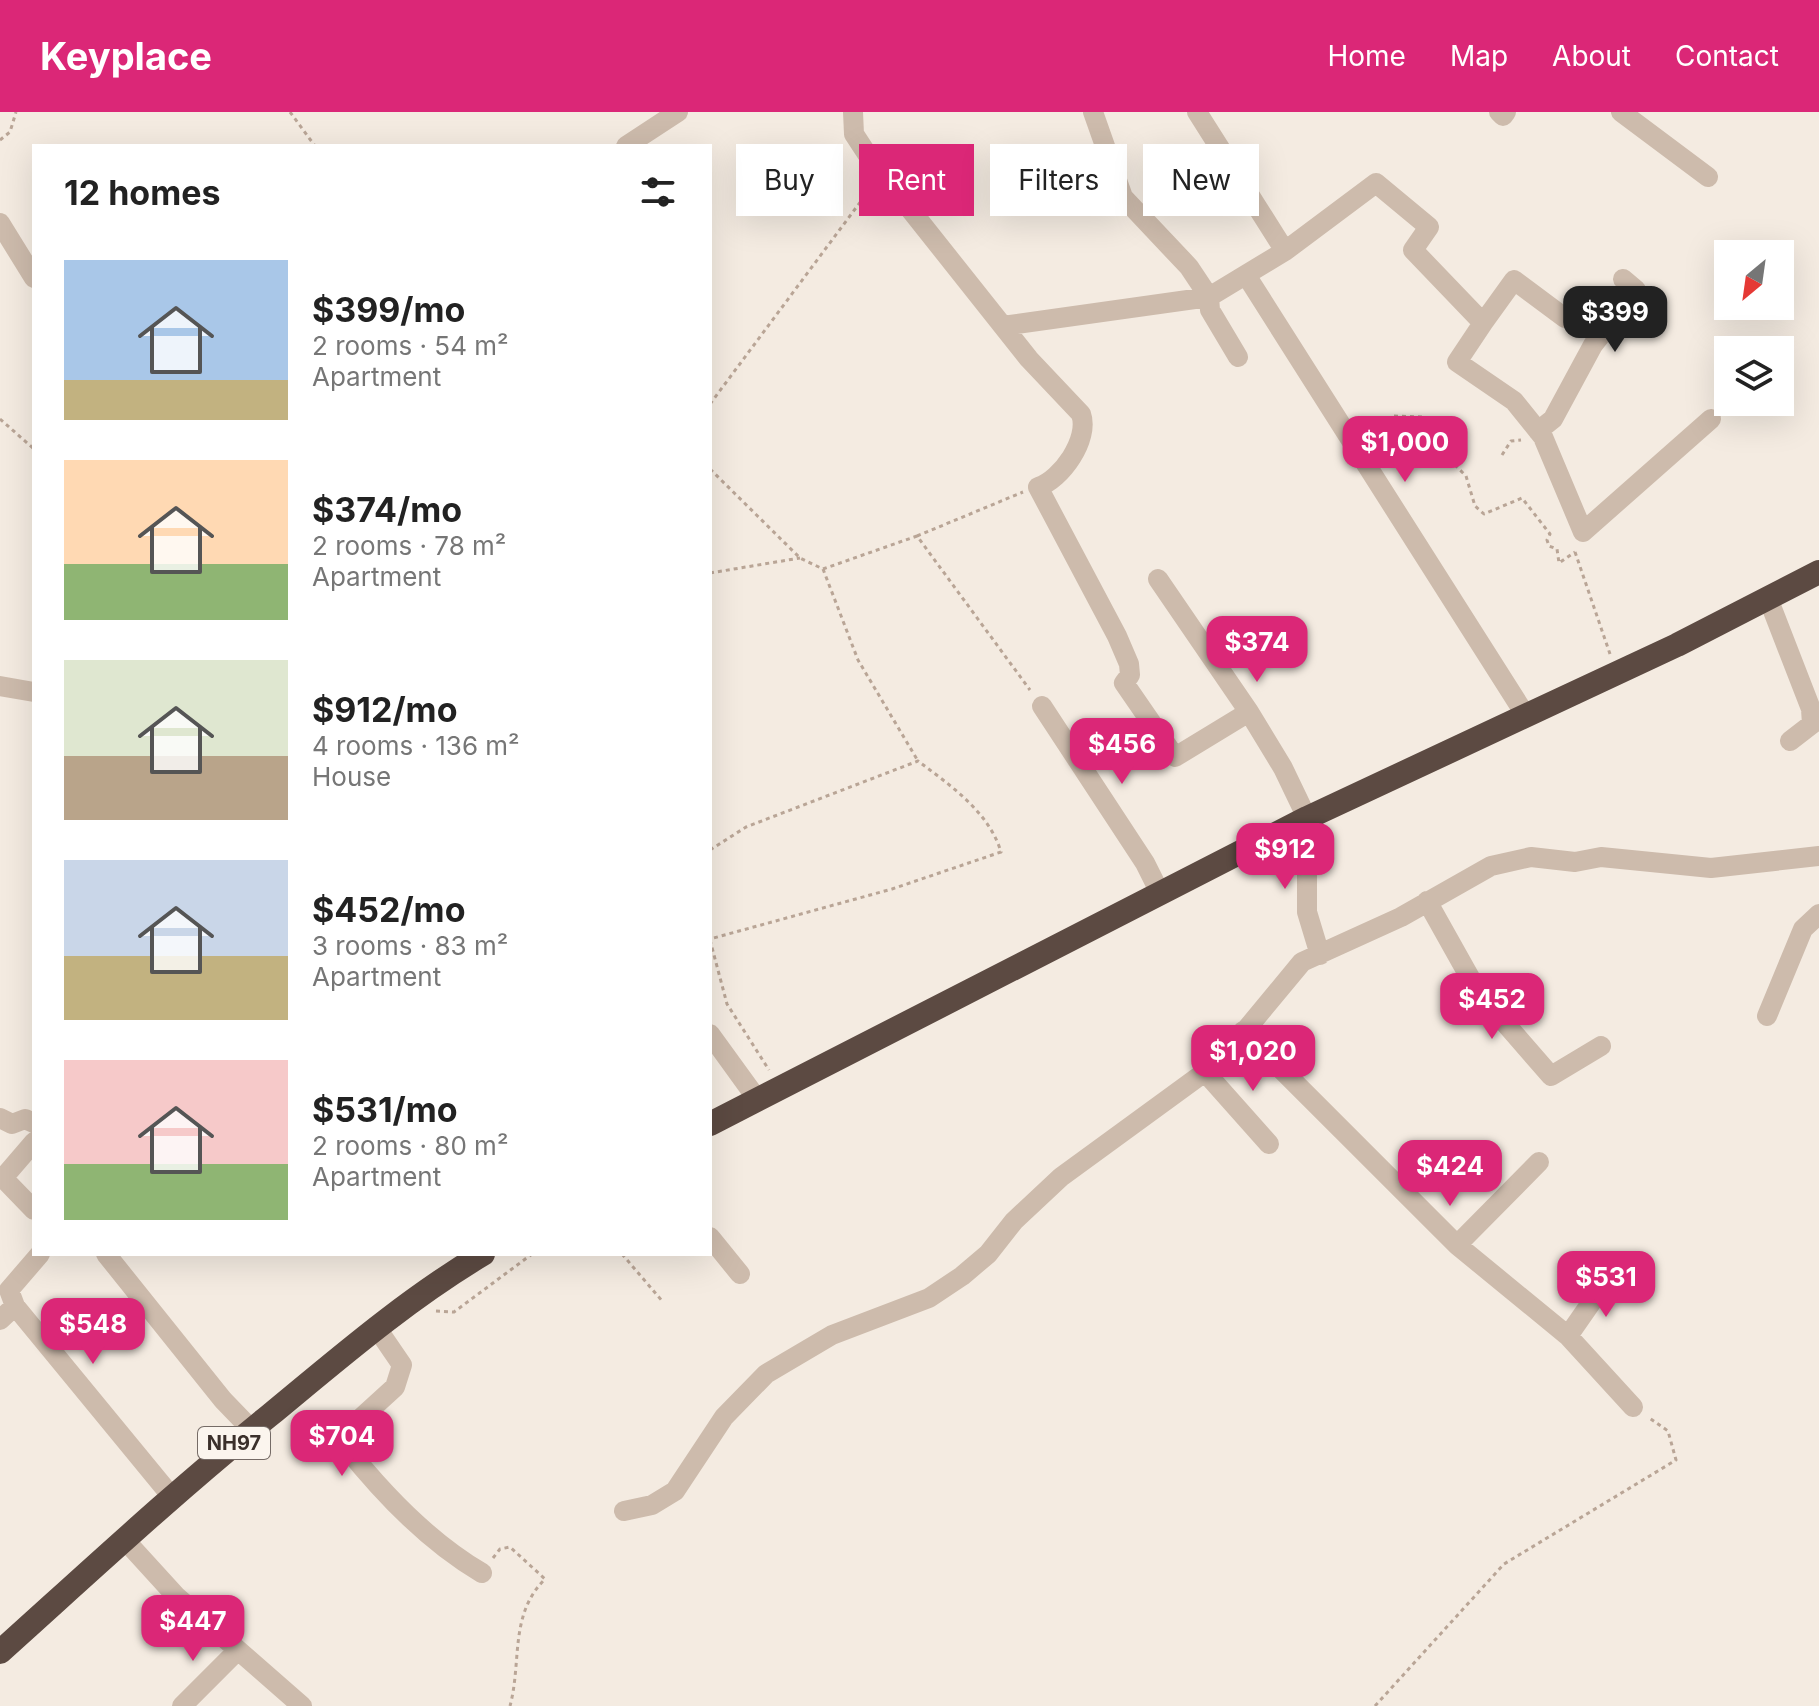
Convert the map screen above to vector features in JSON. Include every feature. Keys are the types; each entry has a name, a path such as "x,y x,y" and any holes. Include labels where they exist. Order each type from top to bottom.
{"highway":[{"path":"712,1123 1307,818 1618,673 1819,572"},
{"name":"NH97","path":"0,1652 251,1429 376,1327 480,1256"}],"street":[{"path":"853,112 854,134 862,144"},
{"path":"1093,112 1123,197 1189,267 1209,297 1210,310 1238,357"},
{"path":"1197,112 1285,251"},
{"path":"1499,112 1503,116 1506,112"},
{"path":"1621,112 1708,177"},
{"path":"629,144 665,115"},
{"path":"1003,326 1209,297 1285,251 1376,183 1429,227 1413,250 1483,323"},
{"path":"918,216 1003,326 1081,414 1085,424 1081,441 1050,483 1038,487 1123,650 1130,675 1124,683 1175,757 1249,712"},
{"path":"0,223 32,275"},
{"path":"1246,275 1526,716"},
{"path":"1538,431 1553,419 1593,345 1636,290 1623,279"},
{"path":"1565,318 1514,280 1457,362 1514,401 1538,431 1583,532 1711,419"},
{"path":"1158,579 1249,712 1283,768 1307,818 1307,912 1320,955"},
{"path":"1768,598 1811,709 1812,724 1790,741"},
{"path":"0,686 32,692"},
{"path":"1042,706 1145,863 1160,893"},
{"path":"624,1511 652,1505 675,1491 724,1417 766,1374 832,1335 896,1313 947,1287 988,1254 1014,1221 1061,1177 1205,1072 1236,1044 1243,1031 1302,962 1491,866 1531,857 1575,862 1601,857 1711,868 1819,856"},
{"path":"1427,901 1478,992 1551,1076 1601,1046"},
{"path":"1767,1016 1803,929 1819,914"},
{"path":"1243,1031 1457,1245 1568,1336 1633,1407"},
{"path":"712,1037 757,1099"},
{"path":"1205,1072 1269,1144"},
{"path":"0,1118 12,1124 25,1119 32,1122"},
{"path":"32,1144 3,1178 32,1208"},
{"path":"1457,1245 1539,1162"},
{"path":"712,1239 740,1274"},
{"path":"38,1256 12,1283 7,1313 172,1497"},
{"path":"108,1256 223,1400 251,1429"},
{"path":"1568,1336 1609,1277"},
{"path":"376,1327 402,1365 395,1387 350,1428 345,1446 369,1477 454,1556 482,1573"},
{"path":"124,1539 176,1596 236,1652 302,1706"},
{"path":"182,1706 236,1652"}],"path":[{"path":"0,140 10,132 16,112"},
{"path":"290,112 314,144"},
{"path":"712,401 859,205"},
{"path":"1394,416 1425,417 1440,436 1449,459 1466,476 1475,506 1484,514 1522,498 1550,534 1547,540 1549,546 1557,549 1559,563 1575,552"},
{"path":"0,419 32,447"},
{"path":"1502,455 1511,441 1528,439 1538,431"},
{"path":"712,471 800,558 823,569 858,660 918,761 958,791 996,833 1001,852 892,889 712,938"},
{"path":"823,569 917,536 976,509 1038,487"},
{"path":"1583,532 1574,539 1575,552 1618,673"},
{"path":"917,536 1042,706"},
{"path":"712,573 800,558"},
{"path":"712,849 746,827 918,761"},
{"path":"712,947 727,1004 780,1087"},
{"path":"425,1311 454,1312 529,1256"},
{"path":"624,1256 663,1302"},
{"path":"1375,1706 1504,1564 1676,1460 1668,1431 1633,1407"},
{"path":"482,1573 485,1562 500,1549 510,1547 545,1579 528,1599 519,1624 510,1706"}]}
